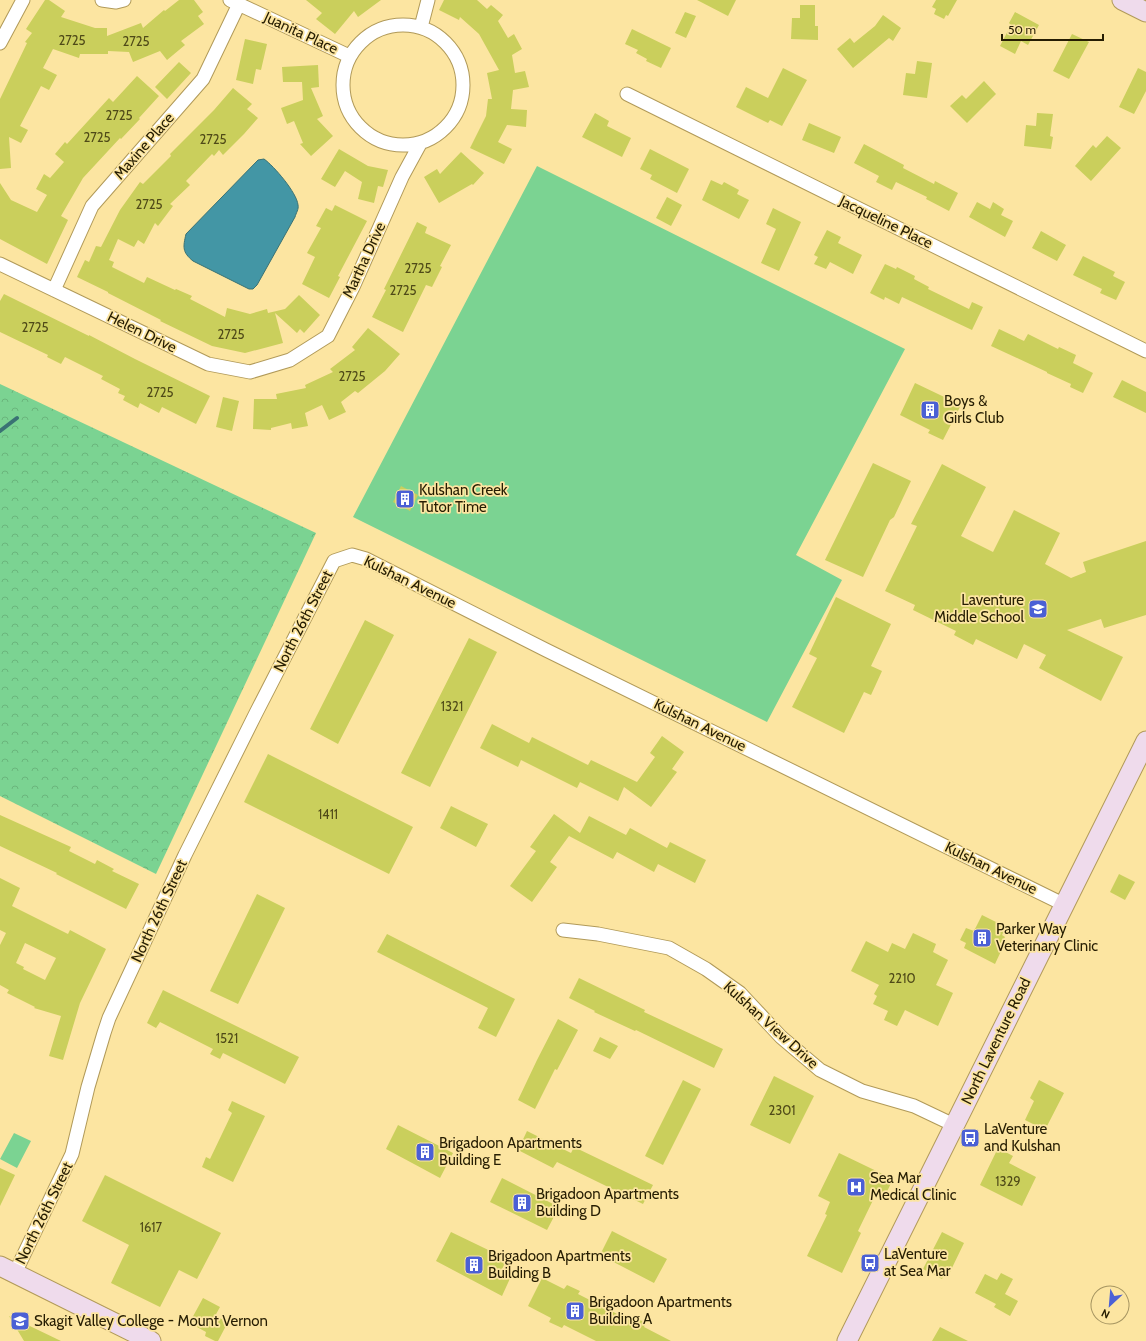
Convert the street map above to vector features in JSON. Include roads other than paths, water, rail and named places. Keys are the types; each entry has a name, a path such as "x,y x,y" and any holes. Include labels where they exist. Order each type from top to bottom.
{"street":[{"path":"0,43 23,0"},
{"path":"102,0 116,2 124,0"},
{"path":"421,27 428,0"},
{"path":"1122,0 1146,12"},
{"name":"Juanita Place","path":"235,2 349,56"},
{"name":"Maxine Place","path":"54,290 92,206 203,80 235,2"},
{"path":"394,25 421,27 444,40 459,61 465,86 459,112 443,132 420,144 396,146 374,138 356,123 345,102 342,79 349,56 368,35 394,25"},
{"name":"Jacqueline Place","path":"627,94 1146,351"},
{"name":"Martha Drive","path":"290,360 328,336 353,287 402,177 420,144"},
{"name":"Helen Drive","path":"0,264 208,364 250,372 290,360"},
{"name":"Kulshan Avenue","path":"334,561 352,555 366,559 546,650 1065,905"},
{"name":"North 26th Street","path":"8,1270 72,1154 88,1087 109,1018 185,855 334,561"},
{"name":"North Laventure Road","path":"847,1341 1145,746"},
{"name":"Kulshan View Drive","path":"563,930 598,934 669,948 706,969 740,993 781,1037 820,1070 862,1091 914,1106 954,1126"},
{"path":"8,1270 151,1341"}],"water":[{"path":"264,159 279,173 294,194 297,200 298,208 295,217 257,285 253,289 249,289 193,261 185,252 184,242 186,234 258,160"}],"waterway":[{"path":"0,431 17,418"}],"place":[{"name":"Boys & Girls Club","path":"930,410"},
{"name":"Kulshan Creek Tutor Time","path":"405,499"},
{"name":"Laventure Middle School","path":"1038,609"},
{"name":"Parker Way Veterinary Clinic","path":"982,938"},
{"name":"LaVenture and Kulshan","path":"970,1138"},
{"name":"Brigadoon Apartments Building E","path":"425,1152"},
{"name":"Sea Mar Medical Clinic","path":"856,1187"},
{"name":"Brigadoon Apartments Building D","path":"522,1203"},
{"name":"LaVenture at Sea Mar","path":"870,1263"},
{"name":"Brigadoon Apartments Building B","path":"474,1265"},
{"name":"Brigadoon Apartments Building A","path":"575,1311"},
{"name":"Skagit Valley College - Mount Vernon","path":"20,1321"}]}
